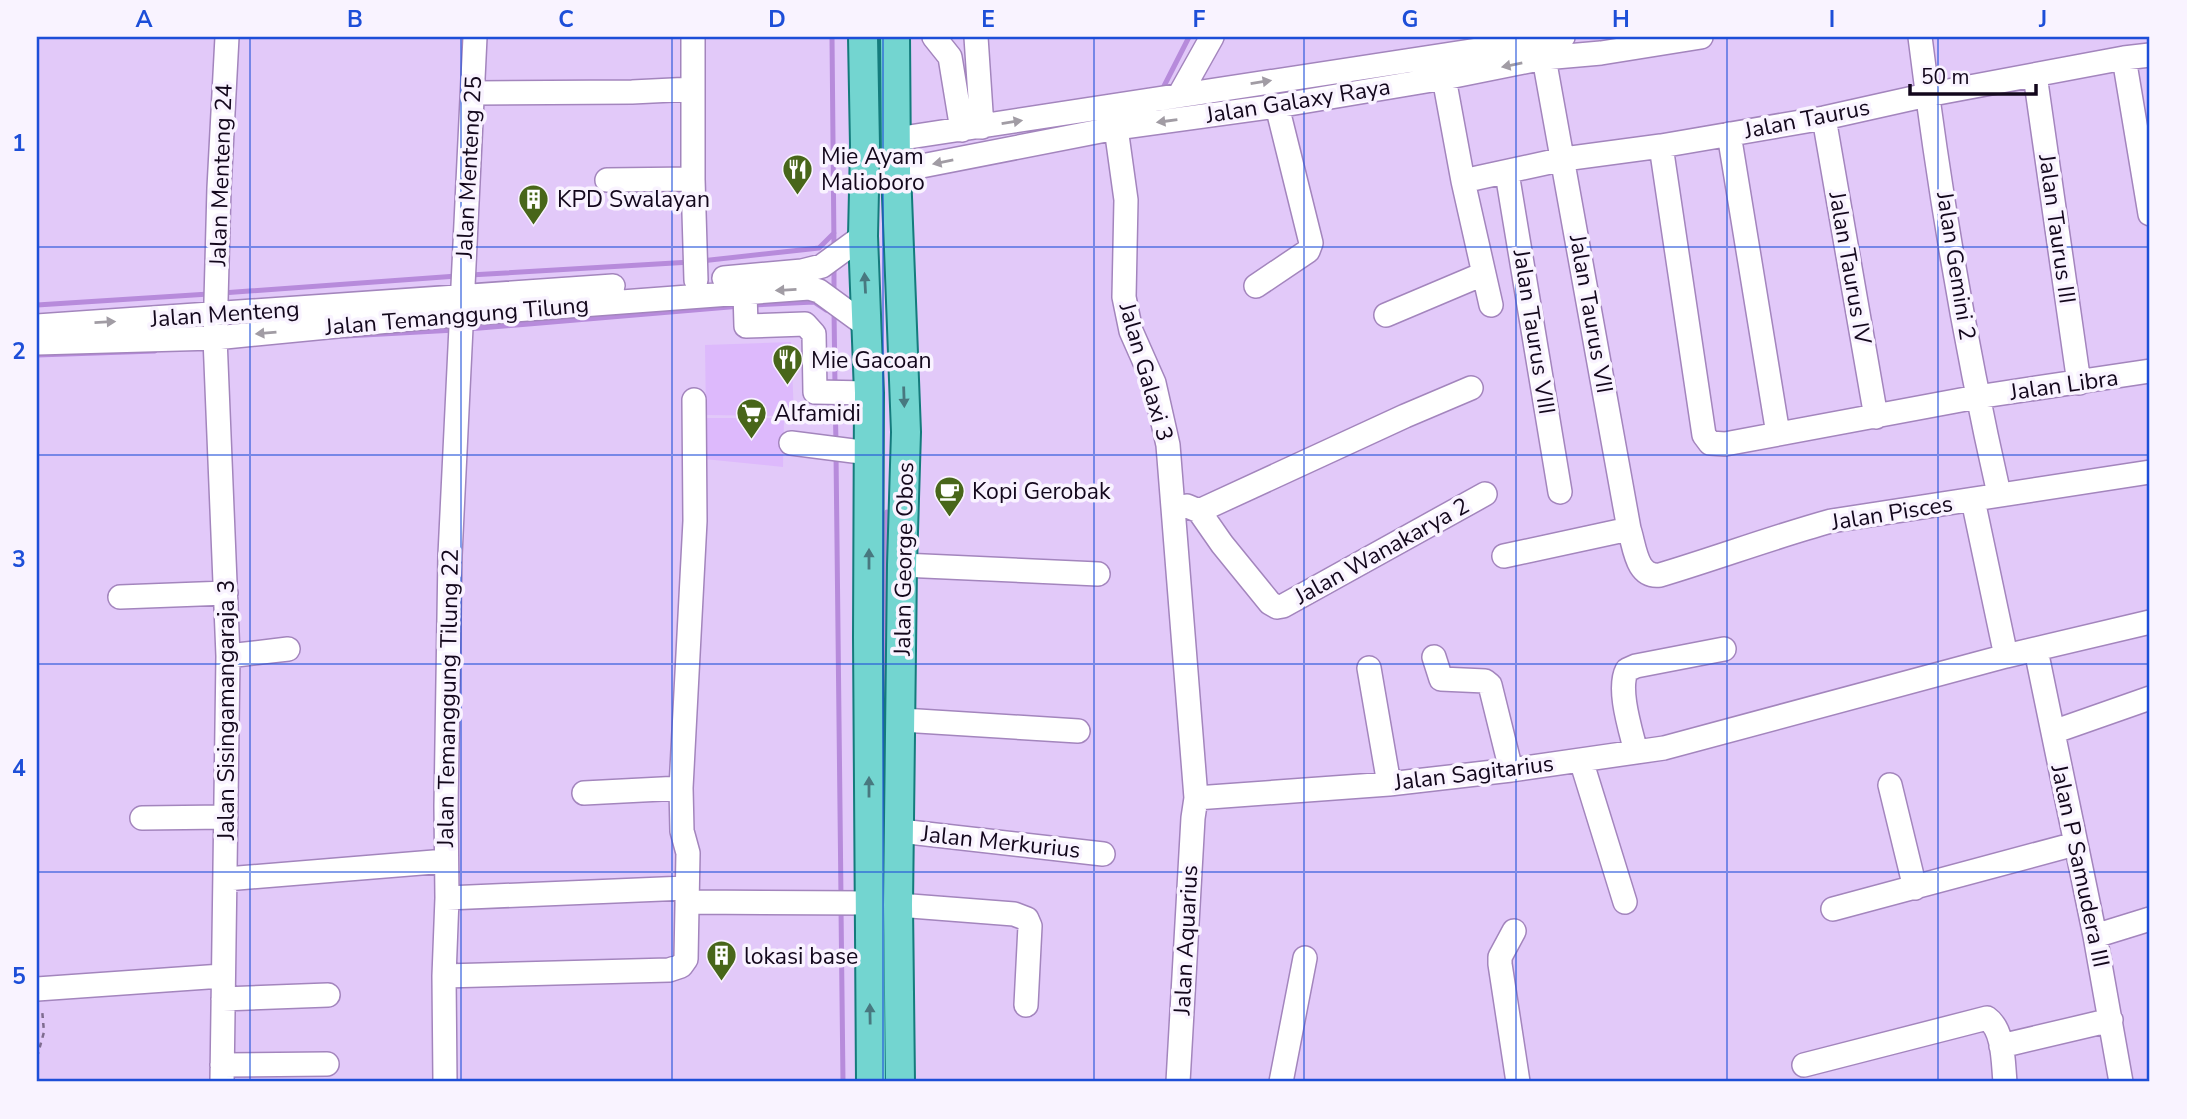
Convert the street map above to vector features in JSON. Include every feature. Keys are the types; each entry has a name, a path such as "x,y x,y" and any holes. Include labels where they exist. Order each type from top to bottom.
{"main road":[{"name":"Jalan George Obos","path":"863,37 863,236 869,393 869,903 872,1082"},
{"name":"Jalan George Obos","path":"895,37 896,171 906,432 898,905 900,1082"},
{"path":"869,864 899,864"}],"street":[{"name":"Jalan Menteng 24","path":"215,338 227,37"},
{"name":"Jalan Menteng 25","path":"462,306 475,37"},
{"path":"693,37 696,281"},
{"path":"934,37 950,57 972,128"},
{"path":"952,37 962,49 972,128"},
{"path":"972,128 976,37"},
{"path":"1180,94 1212,37"},
{"name":"Jalan Galaxy Raya","path":"896,139 1563,37"},
{"name":"Jalan Galaxy Raya","path":"896,171 1116,128 1277,106 1444,78 1600,45 1701,37"},
{"name":"Jalan Gemini 2","path":"1920,37 1977,397 1999,495"},
{"name":"Jalan Taurus","path":"1463,181 1564,159 1661,146 1824,118 1927,94 2150,55"},
{"name":"Jalan Taurus VII","path":"1544,58 1629,529 1641,569"},
{"path":"2124,58 2150,214"},
{"name":"Jalan Taurus III","path":"2035,75 2079,383"},
{"path":"1444,78 1463,181 1491,305"},
{"path":"474,93 693,89"},
{"path":"1256,286 1308,251 1311,243 1277,106"},
{"name":"Jalan Taurus IV","path":"1824,118 1876,418"},
{"name":"Jalan Galaxi 3","path":"1116,128 1126,200 1124,297 1131,331 1154,383 1168,445 1174,500"},
{"path":"1729,134 1778,434"},
{"name":"Jalan Libra","path":"1661,146 1704,435 1716,446 1977,397 2150,371"},
{"name":"Jalan Taurus VIII","path":"1507,173 1560,492"},
{"path":"607,180 693,179"},
{"name":"Jalan Menteng","path":"37,326 216,314 462,306 802,271 830,261 863,236"},
{"path":"1386,315 1483,274"},
{"name":"Jalan Temanggung Tilung","path":"37,343 215,338 462,306 809,288 819,292 867,326"},
{"path":"745,292 746,326 805,324 811,328 814,334 814,392 869,393"},
{"name":"Jalan Temanggung Tilung 22","path":"445,1082 450,555 462,306"},
{"name":"Jalan Sisingamangaraja 3","path":"215,338 228,656 222,1074"},
{"path":"1196,797 1174,500 1199,511 1471,388"},
{"path":"444,976 676,968 686,960 688,853 682,831 681,788 695,521 694,400"},
{"path":"791,443 869,453"},
{"name":"Jalan Pisces","path":"1641,569 1647,574 1660,575 1757,545 1795,530 1831,521 2150,472"},
{"name":"Jalan Wanakarya 2","path":"1199,511 1222,544 1270,603 1277,607 1485,494"},
{"path":"1973,500 2006,656"},
{"path":"1504,556 1629,529"},
{"path":"902,565 1098,574"},
{"path":"120,597 226,593"},
{"name":"Jalan Sagitarius","path":"1196,797 1389,784 1664,748 2006,656 2150,622"},
{"path":"228,656 288,649"},
{"path":"1636,752 1623,684 1627,670 1724,649"},
{"name":"Jalan P Samudera III","path":"2036,650 2095,936 2121,1082"},
{"path":"1434,657 1441,679 1485,681 1490,685 1511,770"},
{"path":"1369,668 1389,784"},
{"path":"2053,732 2150,698"},
{"path":"902,720 1078,731"},
{"path":"1581,760 1625,902"},
{"path":"1889,785 1914,888"},
{"path":"584,793 681,788"},
{"name":"Jalan Aquarius","path":"1178,1082 1196,797"},
{"path":"142,818 226,817"},
{"name":"Jalan Merkurius","path":"900,831 1103,853"},
{"path":"1833,909 2076,844"},
{"path":"226,879 446,861"},
{"path":"447,898 687,895 869,903"},
{"path":"898,905 1014,914 1027,919 1030,926 1026,1005"},
{"path":"2095,936 2150,919"},
{"path":"1514,931 1500,957 1500,964 1518,1082"},
{"path":"1281,1082 1305,958"},
{"path":"38,989 223,987 328,995"},
{"path":"1804,1065 1987,1018 1994,1023 2001,1046 2005,1082"},
{"path":"2001,1046 2111,1020"},
{"path":"222,1074 327,1064"}],"path":[{"path":"37,1057 44,1032 38,989"}],"shaded area":[{"path":"791,342 794,416 706,415 705,345"},
{"path":"705,418 784,418 783,467 704,459"}],"waterway":[{"path":"832,37 834,247"},
{"path":"1162,90 1189,37"},
{"path":"701,261 819,248 834,233"},
{"path":"470,275 691,262"},
{"path":"834,264 834,293"},
{"path":"222,293 457,276"},
{"path":"37,305 209,294"},
{"path":"751,305 814,302 826,310"},
{"path":"468,329 741,306"},
{"path":"834,309 835,387"},
{"path":"346,336 455,330"},
{"path":"37,355 155,351"},
{"path":"835,397 836,443"},
{"path":"836,453 841,898"},
{"path":"885,856 887,512"},
{"path":"841,908 843,1082"}],"place":[{"name":"Mie Ayam Malioboro","path":"798,196"},
{"name":"KPD Swalayan","path":"534,226"},
{"name":"Mie Gacoan","path":"788,387"},
{"name":"Alfamidi","path":"751,440"},
{"name":"Kopi Gerobak","path":"949,518"},
{"name":"lokasi base","path":"721,983"}]}
